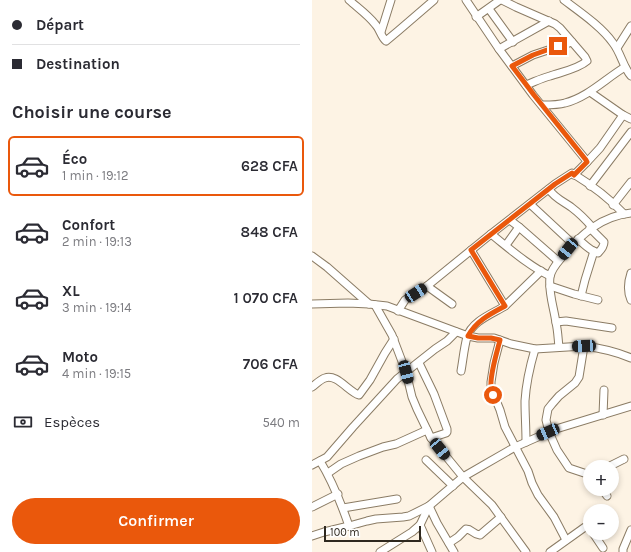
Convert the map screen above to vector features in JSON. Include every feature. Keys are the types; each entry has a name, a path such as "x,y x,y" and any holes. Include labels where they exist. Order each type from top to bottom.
{"street":[{"path":"349,0 369,18 381,32 383,39 386,41 434,0"},
{"path":"381,32 391,0"},
{"path":"466,0 476,17 499,49 587,162"},
{"path":"476,17 501,0 558,26 587,60 587,62 566,71 526,85"},
{"path":"564,0 612,42 617,48 625,67 631,76"},
{"path":"489,9 513,42"},
{"path":"499,49 549,21"},
{"path":"617,48 631,26"},
{"path":"512,66 533,55 572,42"},
{"path":"543,105 565,103 590,92 625,67"},
{"path":"590,92 631,119"},
{"path":"574,175 600,148 623,115"},
{"path":"590,186 631,132"},
{"path":"398,311 405,300 427,286 491,234 572,173 627,214"},
{"path":"614,204 631,182"},
{"path":"530,204 576,241 598,253 604,242 576,211 549,191 549,189"},
{"path":"559,347 550,286 550,276 554,267 576,241 591,228 604,220 627,214"},
{"path":"510,220 558,261"},
{"path":"506,245 519,227"},
{"path":"491,234 550,276"},
{"path":"471,250 505,306"},
{"path":"581,296 594,251"},
{"path":"312,256 372,304 389,328 394,339 406,372 414,403 426,430 463,478 492,505 523,550"},
{"path":"461,371 468,336 474,327 482,319 505,306 541,271"},
{"path":"631,273 628,293 631,300"},
{"path":"427,286 452,304"},
{"path":"550,286 598,300"},
{"path":"312,304 348,303 387,306 468,336 491,338 535,349 584,346 619,353 631,358"},
{"path":"556,322 612,328"},
{"path":"312,465 327,457 397,379 419,363 434,349 447,342 456,332"},
{"path":"312,387 326,377 329,377 336,379 351,392 359,395 370,380 394,339"},
{"path":"500,340 490,385 505,427 528,471 532,483 538,495 554,517 566,540"},
{"path":"583,472 570,468 548,432 546,420 548,409 559,396 572,386 579,377 584,346"},
{"path":"526,442 526,390 535,349"},
{"path":"419,363 434,394 447,429 446,433 431,438"},
{"path":"603,415 604,390"},
{"path":"312,536 376,519 409,516 429,506 463,478 515,447 556,429 631,406"},
{"path":"328,473 341,464 359,456 396,444 426,430"},
{"path":"619,462 624,459"},
{"path":"426,460 453,486"},
{"path":"320,461 328,473 338,494 349,526"},
{"path":"312,507 338,494"},
{"path":"343,508 397,499"},
{"path":"380,552 412,532 420,525 429,506"},
{"path":"429,506 436,523 454,552"},
{"path":"449,543 466,529 470,530 474,534 480,534 501,517"},
{"path":"420,525 432,552"},
{"path":"550,552 583,528"},
{"path":"623,552 622,550 631,530"},
{"path":"597,540 603,548"}],"route":[{"path":"493,395 490,385 500,340 494,338 478,338 468,336 471,330 482,319 505,306 471,250 555,184 572,173 574,175 587,162 512,66 533,55 558,46"}]}
